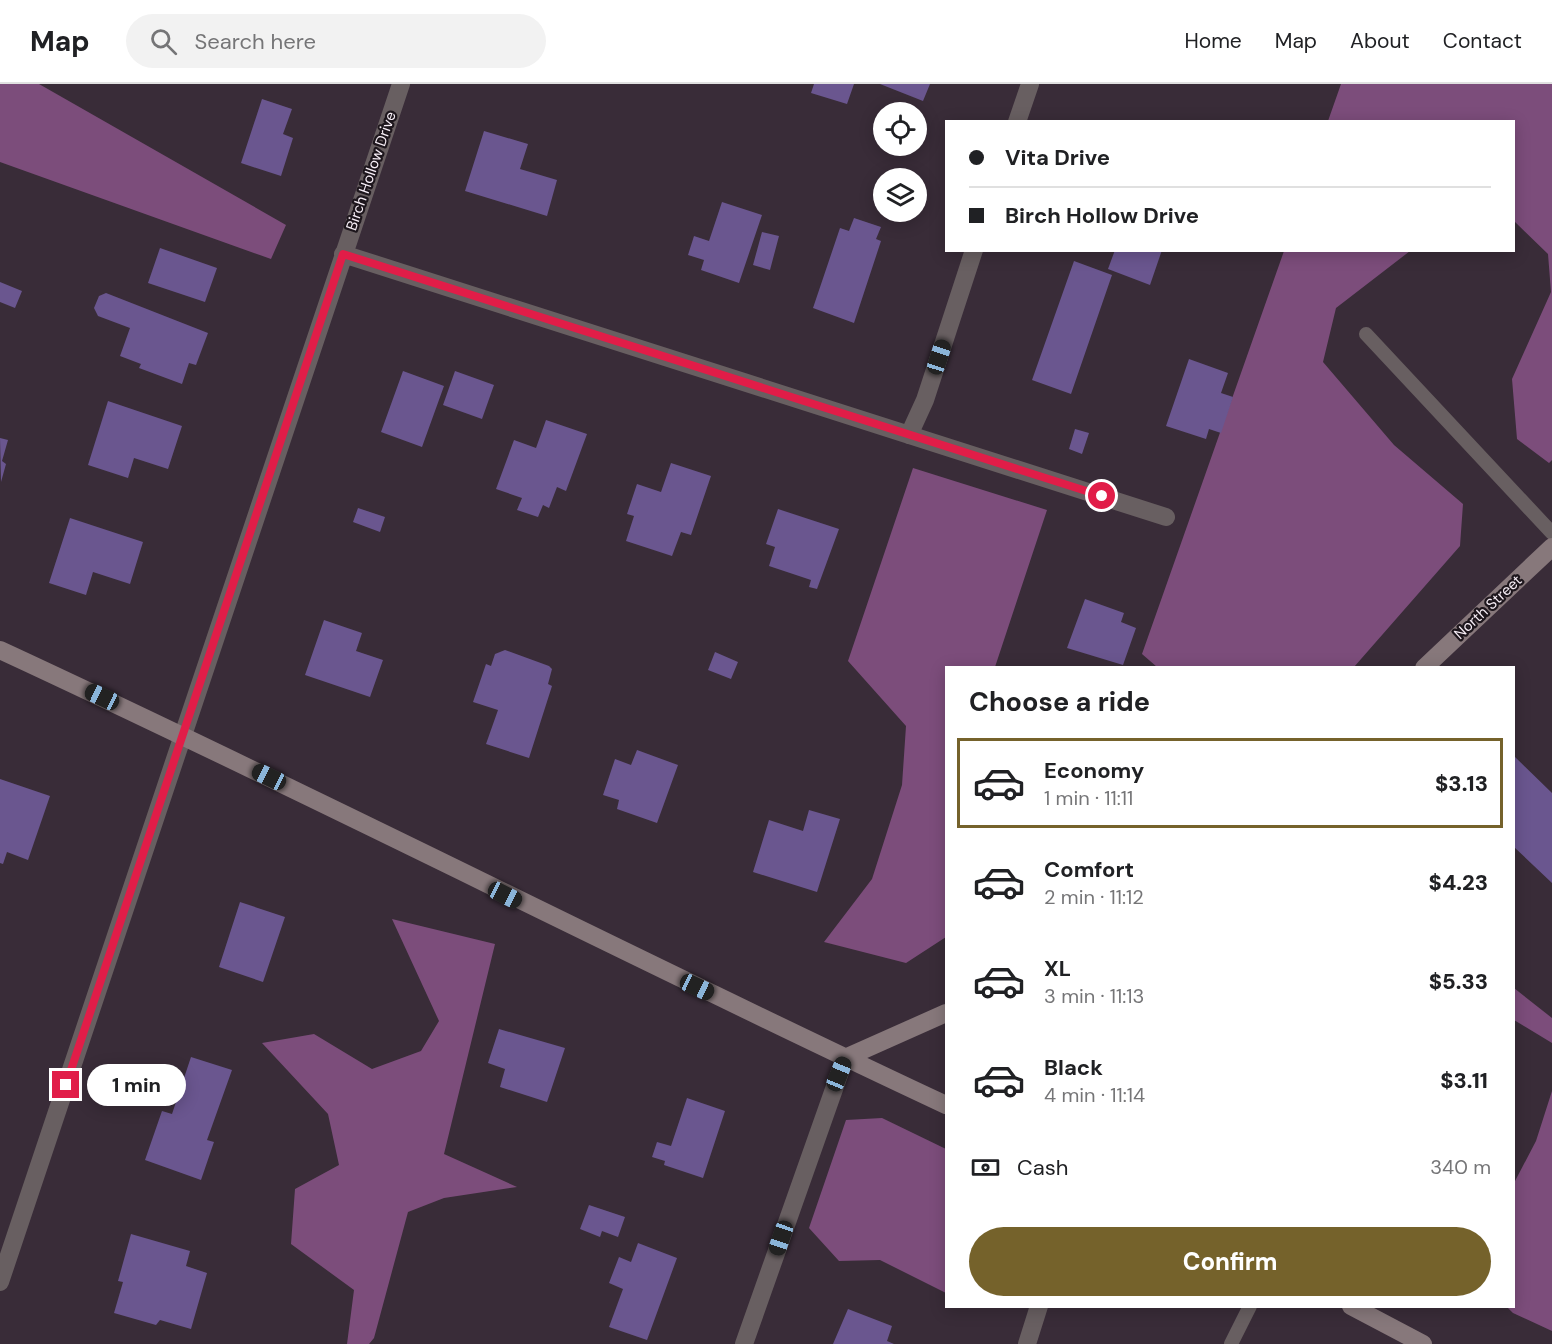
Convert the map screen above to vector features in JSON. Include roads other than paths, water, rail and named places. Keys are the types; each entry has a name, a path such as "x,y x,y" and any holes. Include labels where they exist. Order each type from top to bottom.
{"main road":[{"name":"North Street","path":"1426,666 1552,546"},
{"path":"0,650 184,735 548,916 945,1105"},
{"path":"845,1058 945,1013"},
{"path":"1355,1308 1423,1344"}],"street":[{"name":"Birch Hollow Drive","path":"0,1282 401,84"},
{"path":"1018,120 1030,84"},
{"path":"909,435 925,400 974,252"},
{"path":"343,254 1167,517"},
{"path":"744,1344 845,1058"},
{"path":"1027,1344 1038,1308"}],"lane":[{"path":"1365,334 1552,533"},
{"path":"1231,1344 1249,1308"}]}
